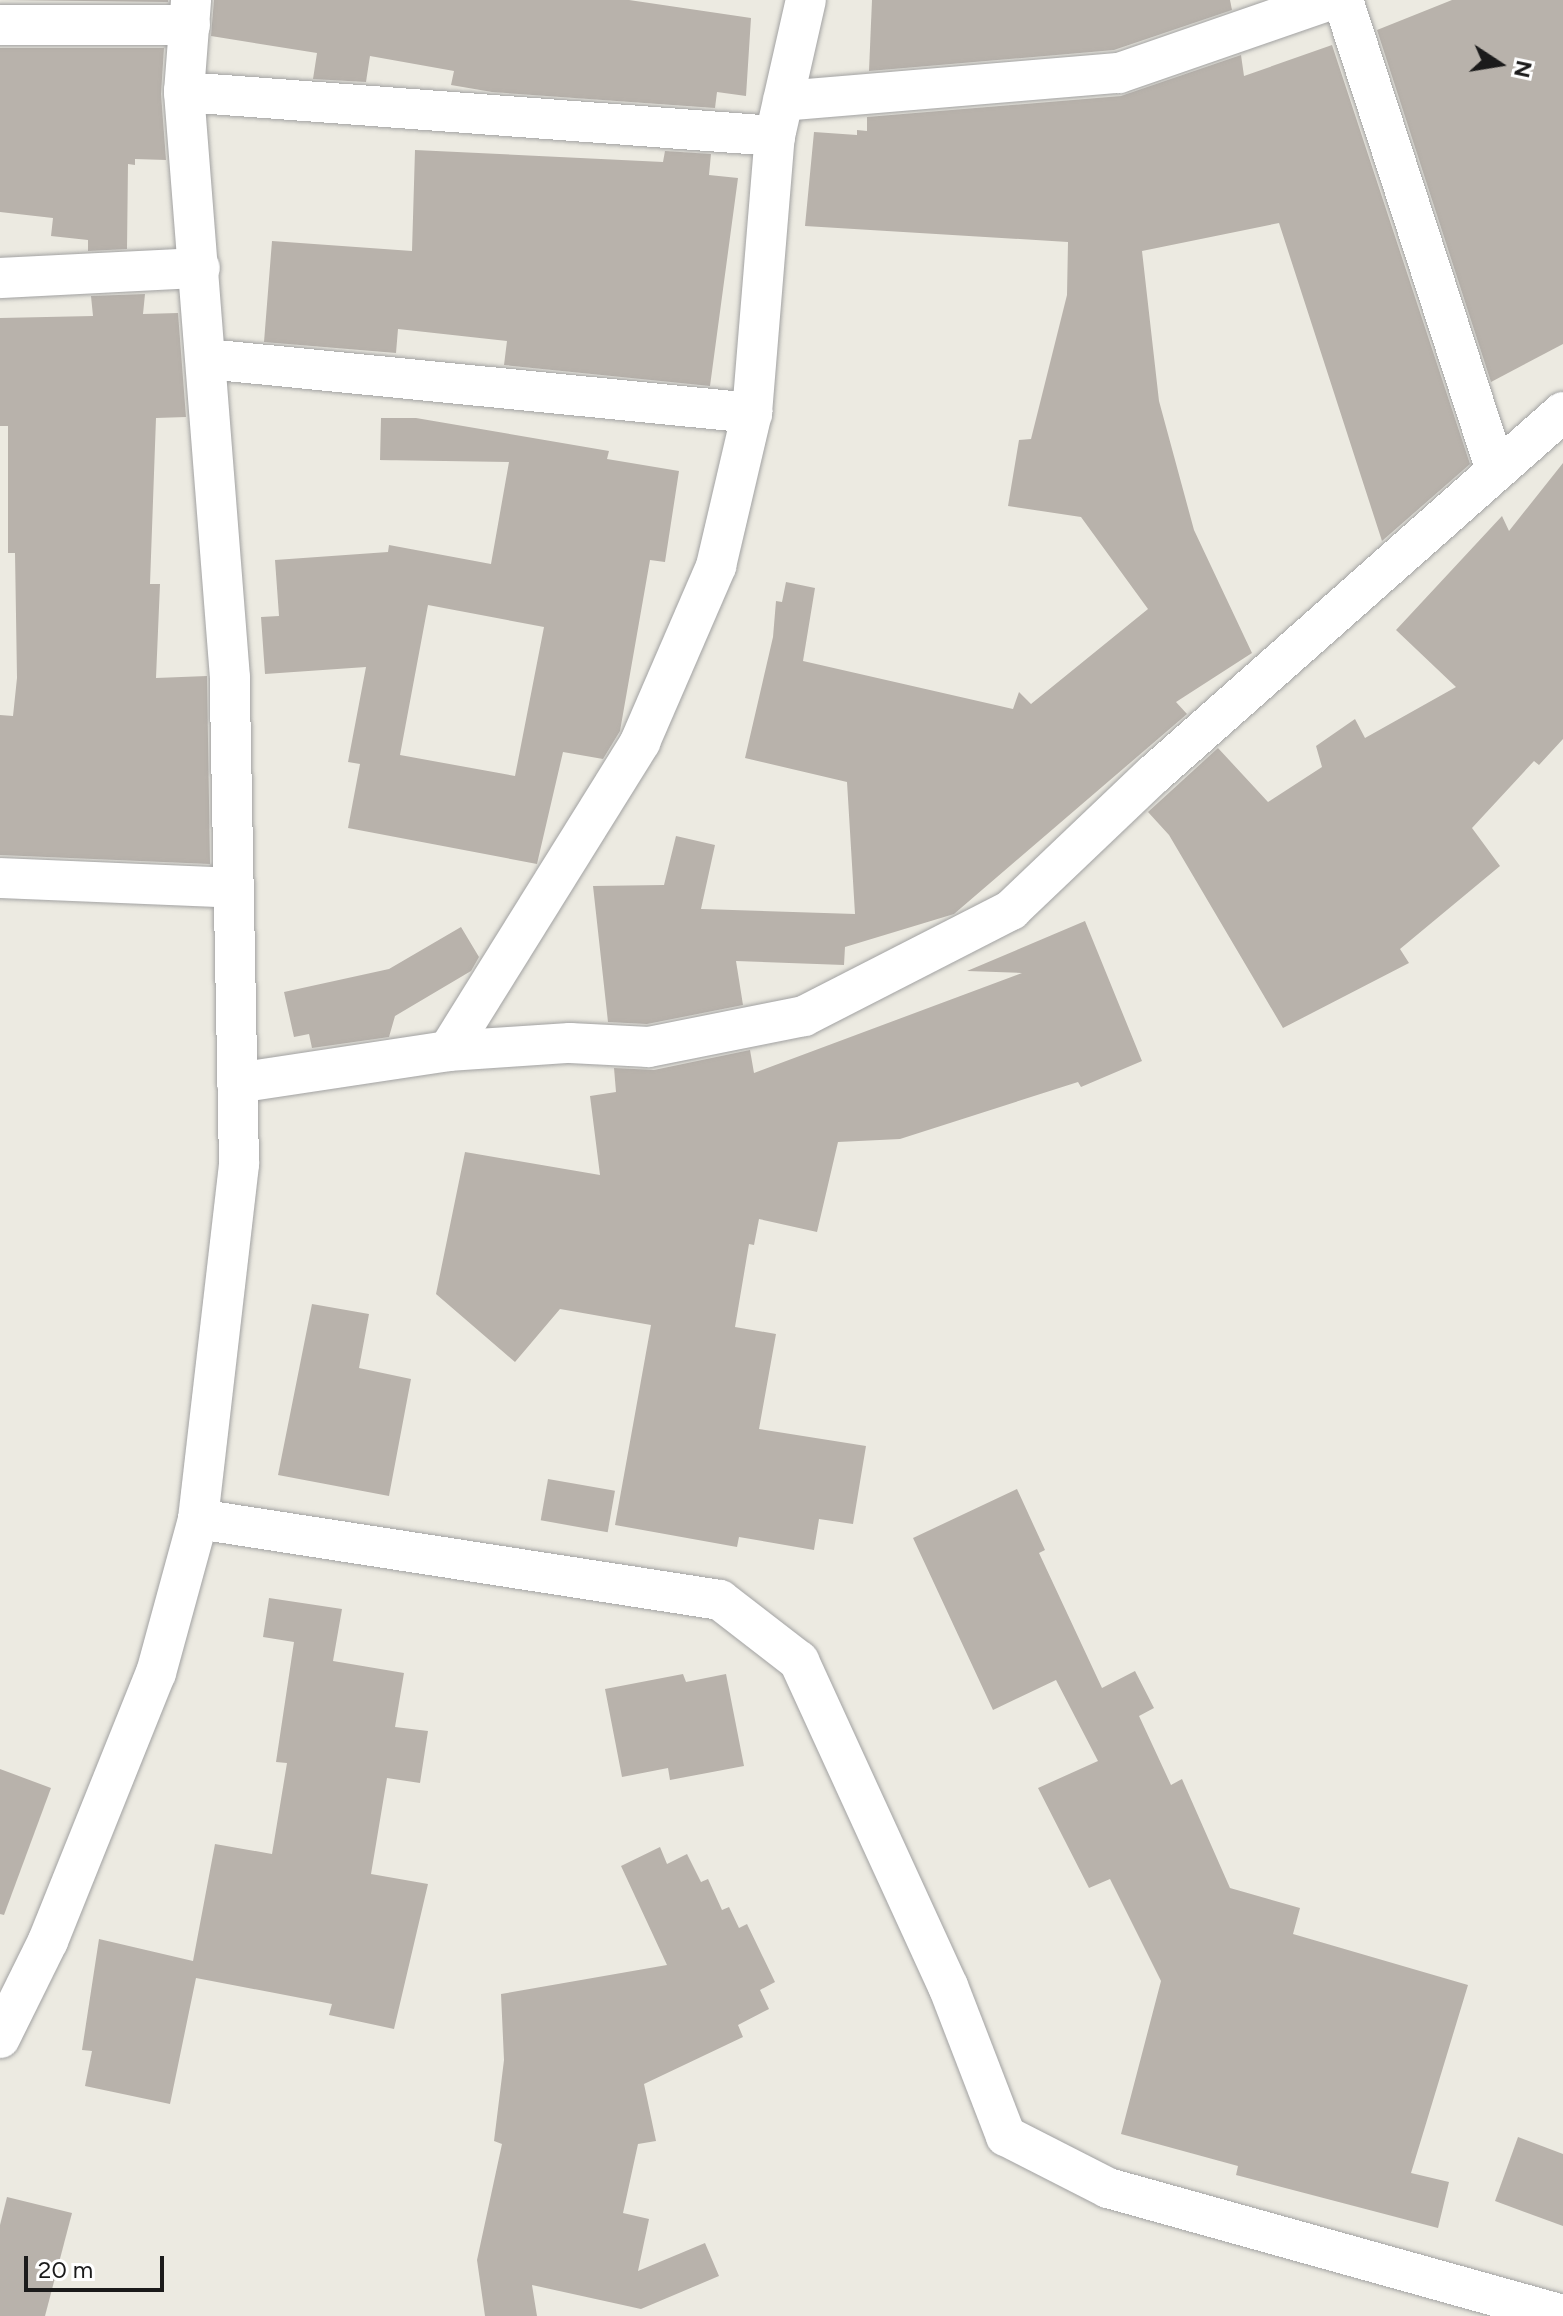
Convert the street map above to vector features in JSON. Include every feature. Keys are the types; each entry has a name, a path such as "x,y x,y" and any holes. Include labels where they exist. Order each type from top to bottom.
{"street":[{"path":"448,1051 640,742 716,566 752,413 779,118 806,0"},
{"path":"184,92 779,118 1119,73 1328,1 1495,468"},
{"path":"0,25 191,12 184,92 230,678 239,1164 198,1519 156,1673 48,1941 0,2038"},
{"path":"0,278 200,268"},
{"path":"207,359 752,413"},
{"path":"237,1083 448,1051 570,1043 649,1047 804,1016 1011,910 1154,774 1495,468 1563,412"},
{"path":"0,878 234,888"},
{"path":"198,1519 720,1600 799,1661 948,1986 1006,2136 1108,2188 1563,2315"}],"building":[{"path":"0,0 168,0 168,2"},
{"path":"214,0 629,0 751,18 746,96 717,92 715,108 492,92 451,85 454,71 370,56 366,82 313,79 317,53 211,36"},
{"path":"872,0 1230,0 1232,10 1114,50 869,71"},
{"path":"1452,0 1563,0 1563,344 1491,382 1377,30"},
{"path":"1332,45 1470,464 1382,541 1279,223 1142,251 1159,401 1194,530 1252,653 1176,702 1187,714 954,914 845,947 844,965 736,961 743,1005 647,1024 608,1022 593,886 664,885 676,836 715,845 701,909 855,914 847,782 745,758 773,637 776,601 782,602 786,582 815,588 803,661 1013,709 1019,692 1031,704 1148,609 1081,517 1008,506 1019,440 1031,439 1067,295 1068,242 805,226 814,132 857,135 857,130 867,131 867,117 1121,96 1241,55 1244,76"},
{"path":"0,48 164,48 161,94 166,160 135,159 135,165 128,164 127,249 88,251 88,240 51,236 53,218 0,212"},
{"path":"415,150 663,162 665,151 711,154 709,175 738,178 710,386 504,365 507,341 398,329 396,353 264,342 272,241 412,251"},
{"path":"145,294 143,314 178,313 186,417 156,418 150,584 160,584 156,678 207,676 210,864 0,855 0,715 13,716 17,678 15,553 8,553 8,426 0,426 0,318 93,316 91,296"},
{"path":"381,418 416,418 609,451 607,459 679,471 665,562 650,560 620,731 603,759 563,752 537,864 348,828 360,764 348,762 366,667 265,674 261,617 279,616 275,560 388,552 389,545 491,564 509,462 380,460","holes":["428,605 544,627 515,776 400,755"]},
{"path":"1563,463 1563,739 1539,765 1534,761 1472,828 1500,866 1400,949 1409,963 1283,1028 1169,835 1148,812 1218,748 1268,802 1322,767 1316,746 1355,719 1365,738 1456,687 1396,630 1502,516 1509,531"},
{"path":"1085,921 1142,1061 1081,1087 1078,1082 900,1139 838,1142 817,1232 759,1219 754,1245 749,1244 735,1327 776,1334 759,1429 866,1446 853,1524 819,1519 814,1550 739,1537 737,1547 615,1525 651,1325 560,1309 515,1362 436,1294 465,1152 600,1175 590,1096 616,1092 614,1068 654,1070 750,1050 754,1073 1022,973 967,971"},
{"path":"461,927 479,957 471,971 395,1016 389,1037 312,1048 309,1034 294,1037 284,992 389,969"},
{"path":"312,1304 369,1314 359,1368 411,1379 389,1496 278,1475"},
{"path":"548,1479 615,1491 608,1532 541,1520"},
{"path":"1017,1489 1045,1550 1039,1553 1102,1688 1135,1671 1154,1708 1139,1716 1171,1785 1182,1779 1230,1888 1300,1908 1293,1934 1468,1985 1411,2173 1449,2182 1438,2228 1236,2175 1238,2166 1121,2134 1161,1981 1110,1879 1089,1888 1038,1788 1098,1761 1056,1680 993,1710 913,1538"},
{"path":"269,1598 342,1609 333,1661 404,1673 395,1727 428,1731 420,1783 387,1778 371,1874 428,1884 394,2029 329,2015 332,2004 196,1978 170,2104 85,2086 92,2051 82,2050 99,1939 193,1961 215,1844 272,1854 287,1763 276,1762 294,1642 263,1637"},
{"path":"683,1674 686,1682 726,1674 744,1766 670,1780 668,1768 622,1777 605,1689"},
{"path":"0,1769 51,1788 4,1915 0,1914"},
{"path":"660,1847 667,1864 687,1854 701,1882 708,1879 722,1910 729,1907 739,1928 747,1924 775,1982 760,1990 769,2009 738,2025 743,2037 644,2084 656,2141 638,2144 623,2213 649,2219 638,2271 705,2243 719,2276 641,2309 532,2285 537,2316 485,2316 477,2260 502,2144 494,2141 504,2060 501,1994 667,1965 621,1866"},
{"path":"1518,2137 1563,2154 1563,2226 1495,2201"},
{"path":"7,2197 72,2213 45,2316 0,2316 0,2225"}]}
